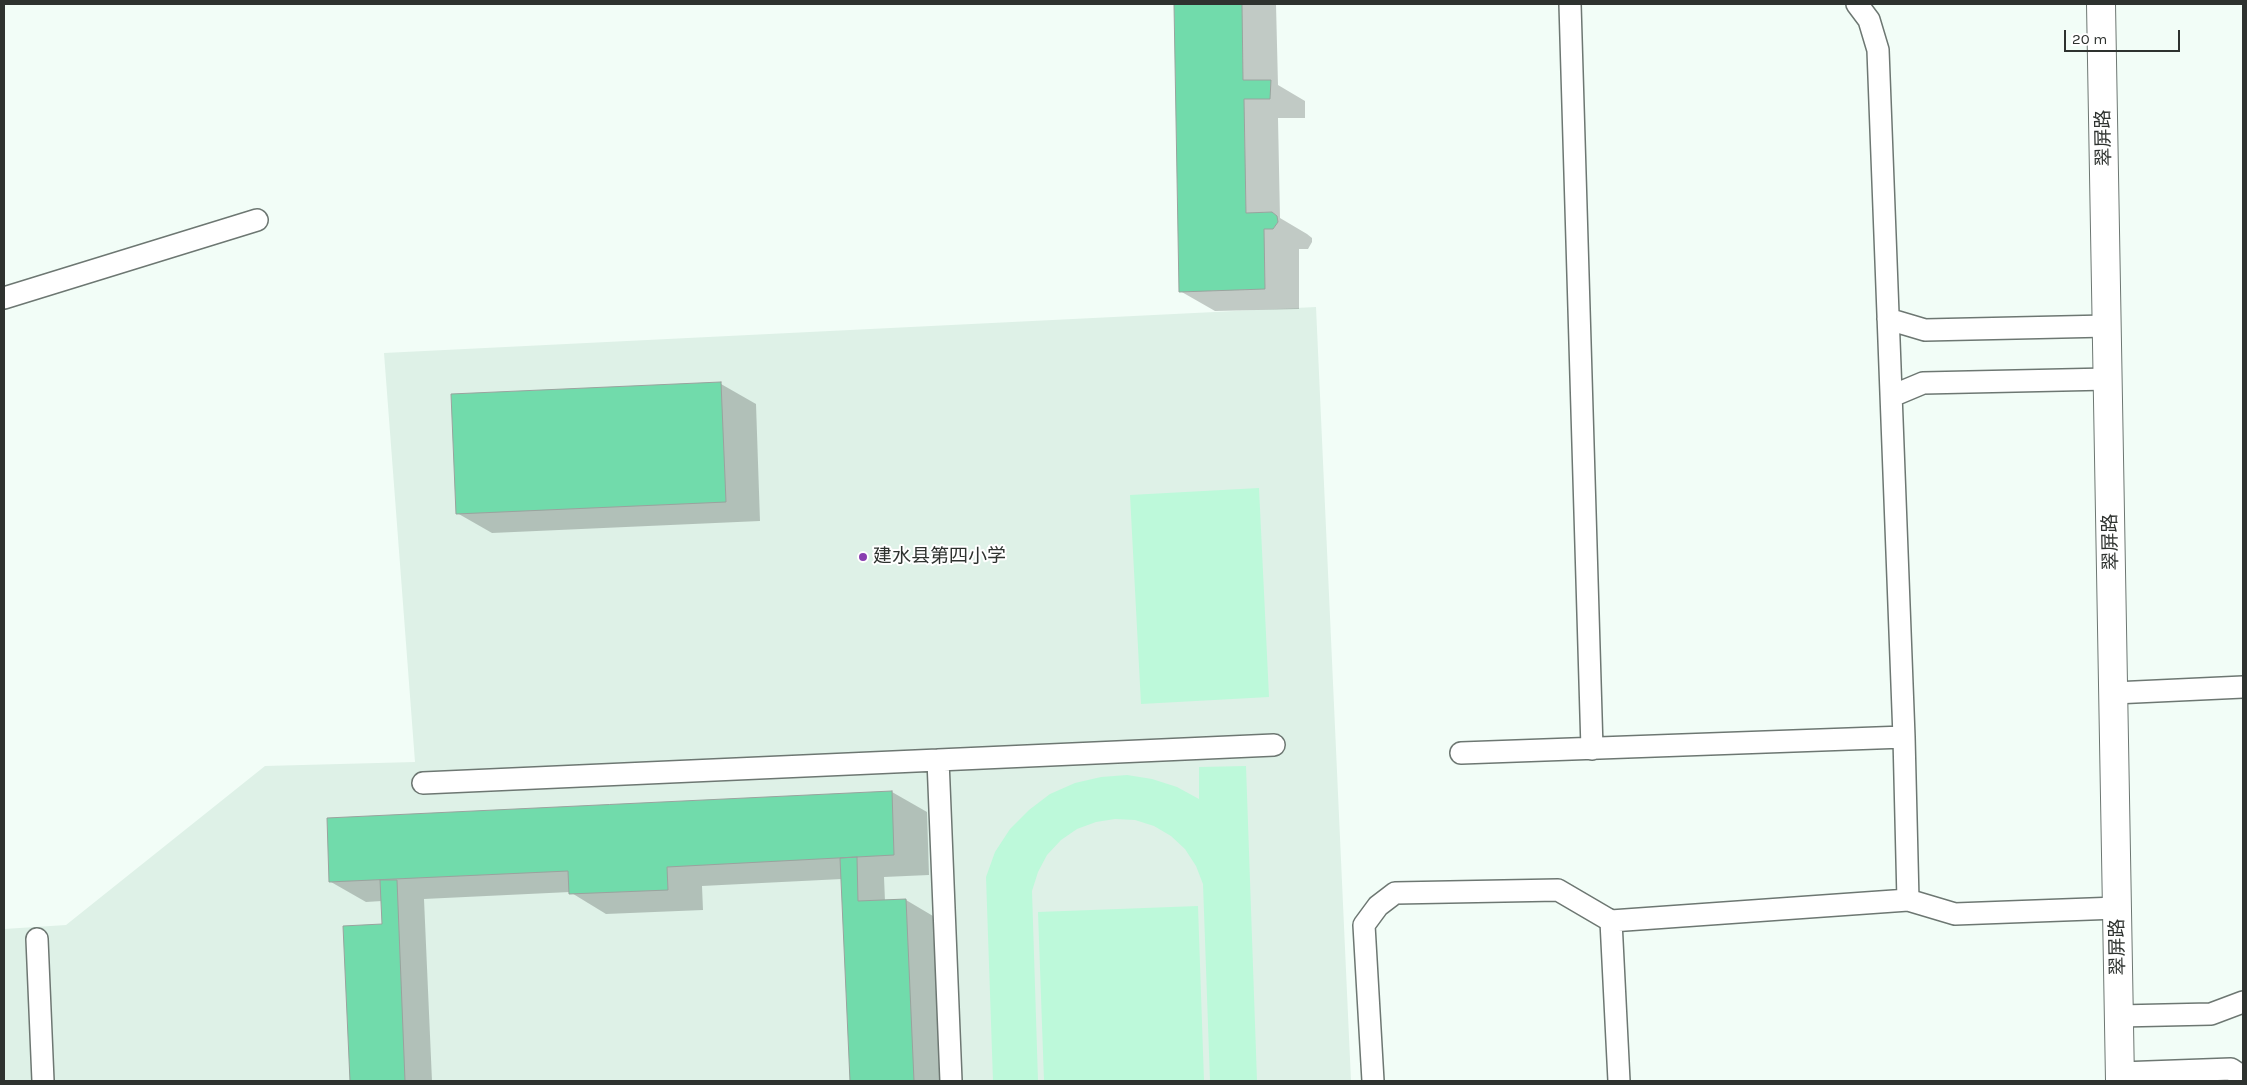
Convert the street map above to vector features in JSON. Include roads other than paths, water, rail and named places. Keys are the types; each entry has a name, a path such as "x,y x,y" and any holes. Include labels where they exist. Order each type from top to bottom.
{"street":[{"name":"翠屏路","path":"2101,4 2120,1077"}],"lane":[{"path":"1570,4 1592,748"},
{"path":"1857,4 1869,20 1878,50 1892,396 1908,900"},
{"path":"4,298 257,220"},
{"path":"1888,319 1924,330 2107,326"},
{"path":"1892,396 1923,383 2108,379"},
{"path":"2114,693 2243,687"},
{"path":"1462,753 1904,737"},
{"path":"423,783 1274,745"},
{"path":"938,760 951,1081"},
{"path":"1373,1081 1364,925 1378,906 1395,893 1558,890 1611,921 1908,900 1955,914 2117,908"},
{"path":"1611,921 1619,1081"},
{"path":"37,939 43,1081"},
{"path":"2119,1016 2211,1014 2243,1002"},
{"path":"2120,1077 2231,1070 2243,1077"}],"place":[{"name":"建水县第四小学","path":"863,557"}]}
